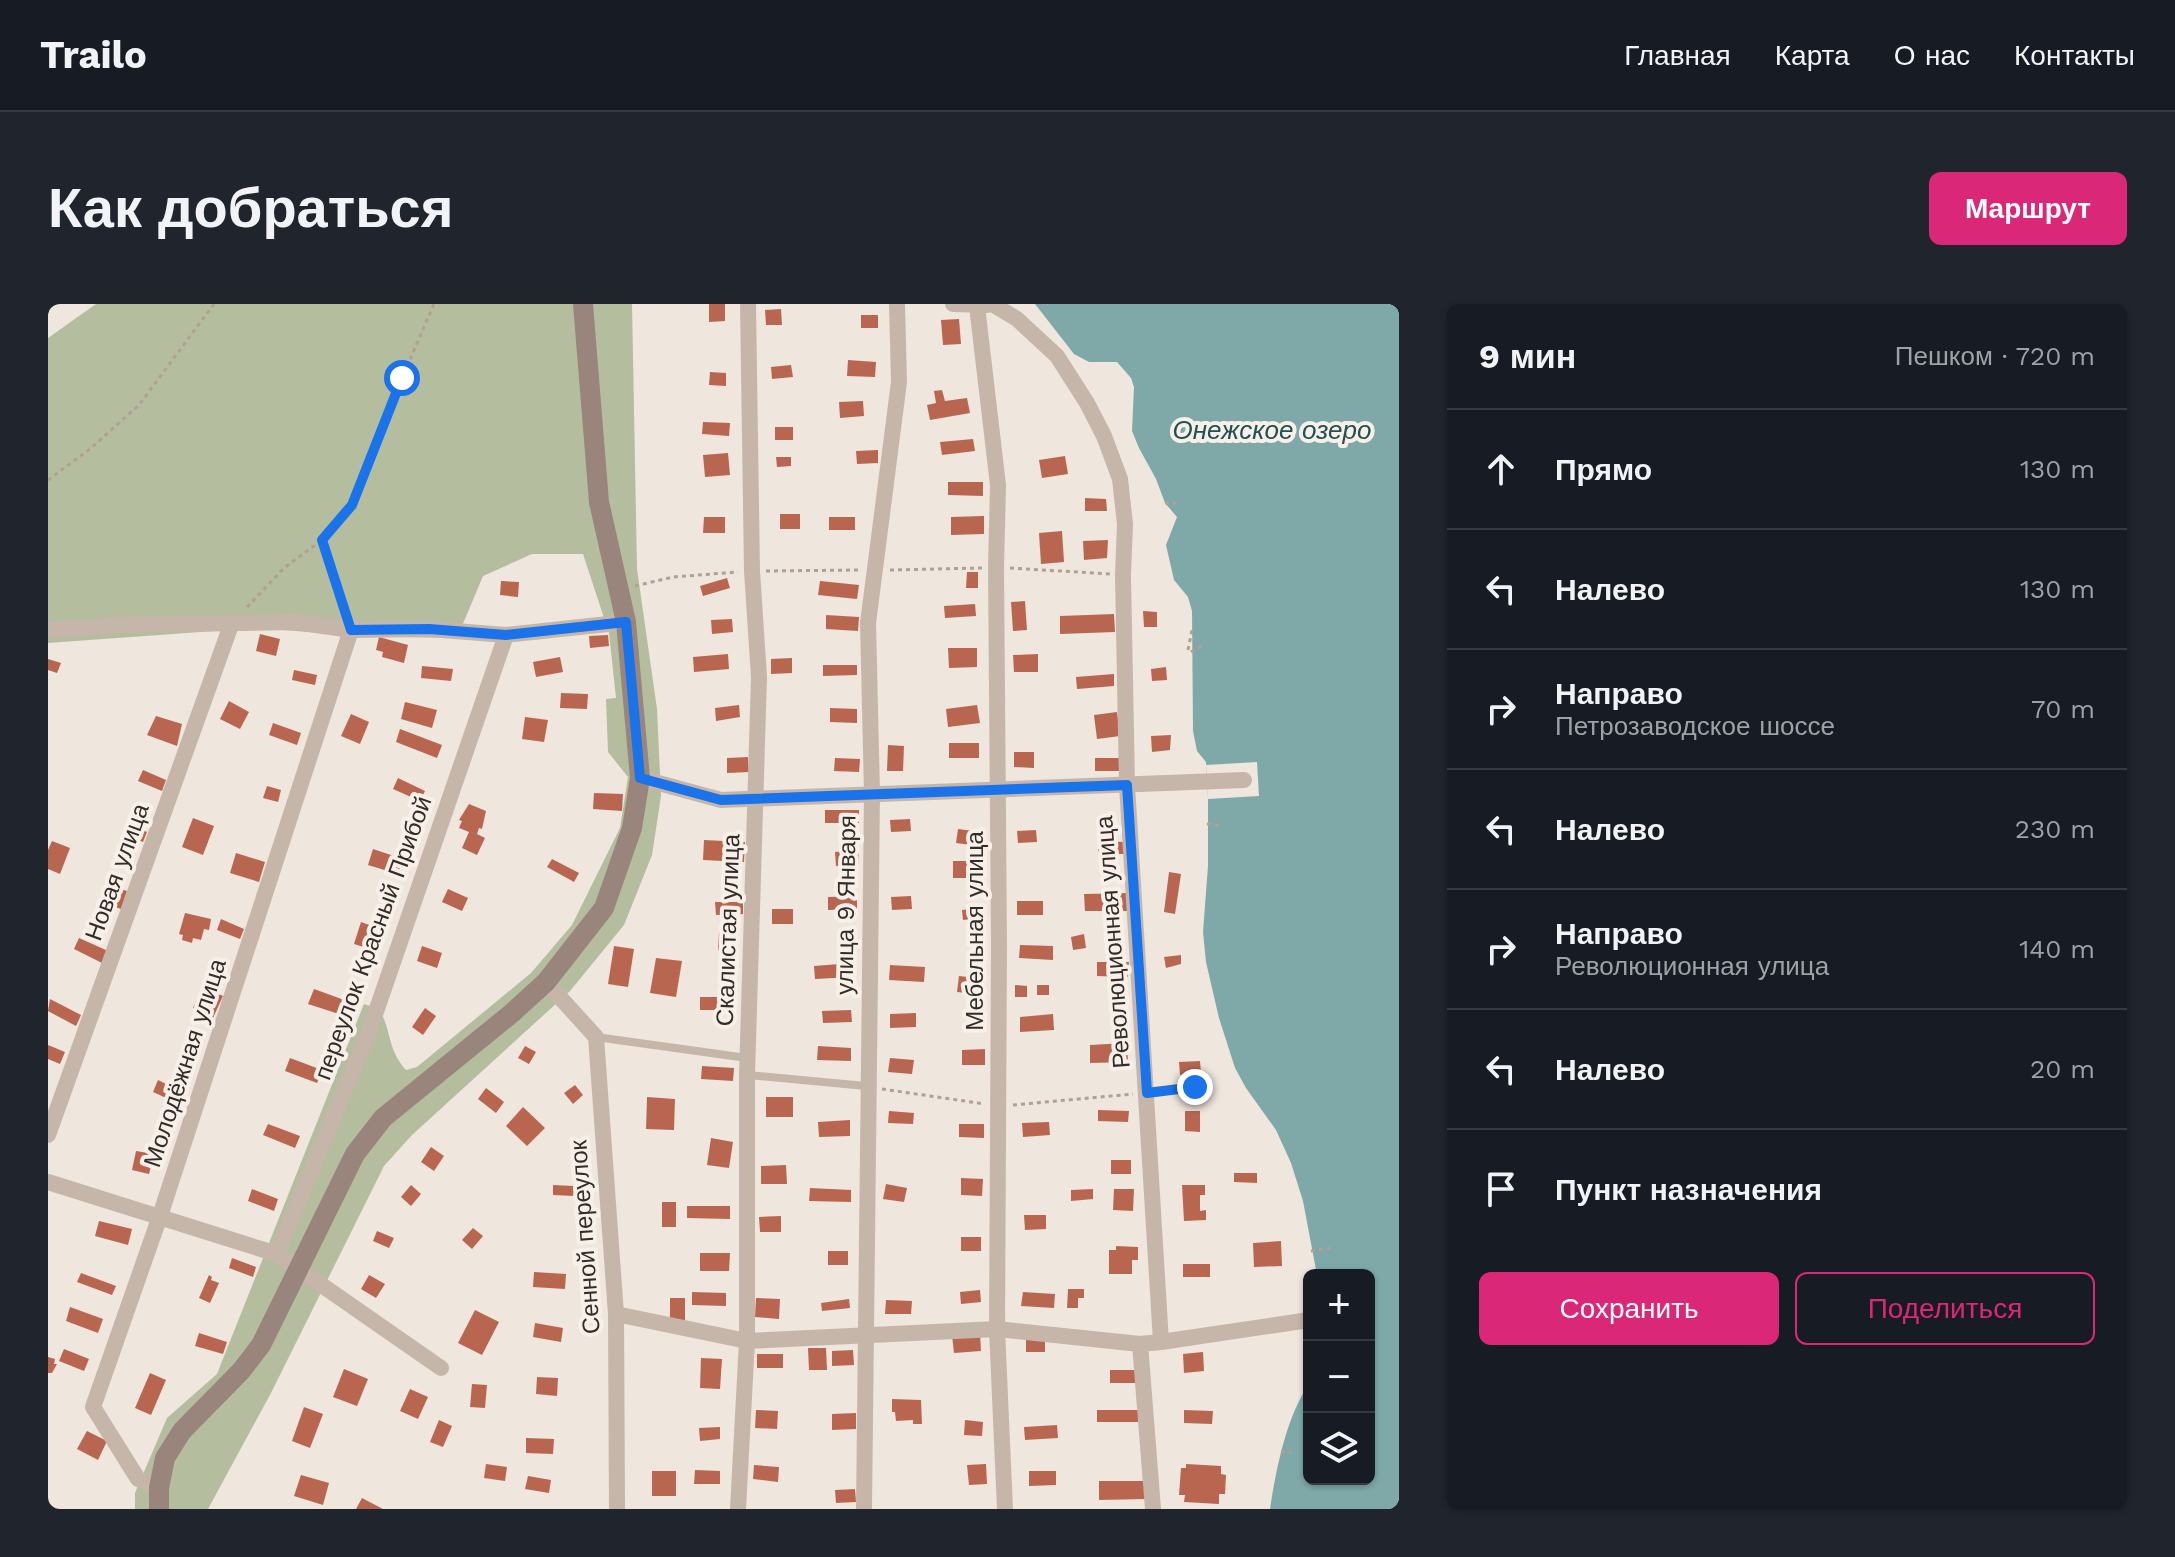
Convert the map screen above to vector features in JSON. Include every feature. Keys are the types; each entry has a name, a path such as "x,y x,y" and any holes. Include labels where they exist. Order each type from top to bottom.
{"main road":[{"path":"159,1498 165,1458 182,1431 241,1371 261,1345 355,1154 383,1118 546,982 604,908 632,828 640,778 626,622 599,502 583,304"}],"street":[{"name":"Скалистая улица","path":"738,1509 747,1341 747,1066 759,677 752,571 748,304"},
{"name":"улица 9 Января","path":"864,1509 866,1086 872,793 868,623 899,382 897,304"},
{"name":"Революционная улица","path":"953,304 987,305 1017,319 1057,356 1104,436 1120,479 1125,524 1127,785 1161,1342"},
{"name":"Мебельная улица","path":"987,305 998,485 997,1329 1005,1509"},
{"path":"48,630 122,625 295,622 351,630 429,629 506,635 626,622"},
{"name":"Новая улица","path":"48,1135 231,625"},
{"name":"Молодёжная улица","path":"159,1498 138,1479 93,1407 160,1216 351,630"},
{"name":"переулок Красный Прибой","path":"277,1254 370,1029 506,635"},
{"path":"640,778 721,800 1244,780"},
{"path":"546,982 596,1037"},
{"name":"Сенной переулок","path":"596,1037 616,1314 617,1509"},
{"path":"48,1182 277,1254 441,1368"},
{"path":"616,1314 747,1341 997,1329 1140,1344 1303,1321"},
{"path":"1140,1344 1153,1509"}],"lane":[{"path":"596,1037 866,1086"}],"path":[{"path":"48,480 90,449 139,405 214,304"},
{"path":"231,625 284,568 322,540 352,505 434,304"},
{"path":"1165,503 1176,503"},
{"path":"322,540 351,630"},
{"path":"1192,630 1190,651 1203,645"},
{"path":"1207,824 1219,825"},
{"path":"866,1086 999,1106 1195,1087"},
{"path":"1311,1251 1330,1248"},
{"path":"1281,1451 1291,1453"}],"green space":[{"path":"96,304 632,304 637,569 657,709 661,796 652,855 624,925 570,991 412,1135 384,1166 271,1393 208,1509 135,1509 135,1493 167,1418 217,1374 364,1004 379,1009 396,1055 406,1070 417,1067 531,973 572,925 620,828 628,777 608,752 606,699 616,698 609,633 583,554 532,554 483,576 457,638 360,636 257,628 48,643 48,338"}],"water":[{"name":"Онежское озеро","path":"1035,304 1399,304 1399,1509 1270,1509 1288,1428 1303,1394 1303,1485 1375,1485 1375,1269 1316,1269 1303,1201 1291,1163 1276,1130 1235,1068 1206,962 1203,932 1208,866 1206,762 1197,751 1193,731 1192,611 1188,597 1174,580 1166,545 1177,517 1165,503 1132,431 1134,387 1131,378 1117,362 1089,362 1074,354"}],"pier":[{"path":"1257,762 1259,796 1208,799 1206,765"}],"building":[{"path":"709,304 725,304 725,321 709,322"},
{"path":"781,309 782,325 766,325 765,310"},
{"path":"861,315 878,315 878,328 861,328"},
{"path":"959,319 961,344 943,345 941,320"},
{"path":"848,360 876,362 875,377 847,376"},
{"path":"791,365 793,377 772,379 771,367"},
{"path":"710,372 726,373 726,386 709,385"},
{"path":"942,390 945,401 967,398 970,413 930,420 927,405 936,403 934,391"},
{"path":"863,401 864,416 840,418 839,402"},
{"path":"703,422 730,423 729,436 702,434"},
{"path":"775,427 793,427 793,440 775,440"},
{"path":"973,439 975,451 942,455 940,442"},
{"path":"878,450 878,463 857,464 856,451"},
{"path":"728,453 730,475 705,477 703,455"},
{"path":"1065,456 1068,474 1042,478 1039,460"},
{"path":"776,457 791,457 791,466 777,467"},
{"path":"948,482 983,482 983,496 948,495"},
{"path":"1085,498 1106,499 1107,511 1085,511"},
{"path":"780,514 800,514 800,529 780,529"},
{"path":"984,516 984,534 951,535 951,517"},
{"path":"704,517 725,517 725,533 703,533"},
{"path":"829,517 855,517 855,530 829,530"},
{"path":"1062,531 1064,562 1041,564 1039,533"},
{"path":"1108,540 1107,558 1084,560 1083,541"},
{"path":"967,572 978,572 978,588 966,588"},
{"path":"727,578 730,588 703,596 700,586"},
{"path":"501,581 519,582 518,597 500,595"},
{"path":"820,581 859,585 857,599 818,595"},
{"path":"1025,601 1027,630 1013,631 1011,602"},
{"path":"975,604 976,616 945,618 944,606"},
{"path":"1143,611 1157,612 1157,627 1144,627"},
{"path":"1114,614 1115,632 1060,634 1060,616"},
{"path":"826,615 859,617 858,631 826,629"},
{"path":"732,619 733,632 712,634 711,620"},
{"path":"260,634 280,639 276,656 256,651"},
{"path":"608,635 609,646 590,648 589,636"},
{"path":"379,637 408,645 404,663 382,657 383,652 376,650"},
{"path":"948,648 977,648 977,667 949,668"},
{"path":"728,654 729,669 694,672 693,657"},
{"path":"1038,654 1038,672 1014,672 1013,655"},
{"path":"560,657 563,672 536,677 533,662"},
{"path":"792,658 792,673 771,674 771,659"},
{"path":"48,659 61,663 57,673 48,670"},
{"path":"823,665 857,665 857,675 823,676"},
{"path":"422,666 453,669 451,681 421,678"},
{"path":"1166,667 1167,680 1152,681 1151,669"},
{"path":"294,670 317,675 315,685 292,680"},
{"path":"1114,674 1114,686 1077,689 1076,677"},
{"path":"561,693 588,694 587,709 560,708"},
{"path":"229,701 249,712 240,729 220,719"},
{"path":"405,702 437,710 432,728 401,719"},
{"path":"739,705 740,717 716,721 715,708"},
{"path":"977,705 980,723 948,727 946,709"},
{"path":"830,708 857,709 857,723 830,722"},
{"path":"1117,712 1120,736 1097,739 1094,715"},
{"path":"351,714 369,722 360,744 341,736"},
{"path":"156,716 182,724 177,746 147,735"},
{"path":"525,717 548,720 544,742 522,739"},
{"path":"273,723 301,733 297,745 269,735"},
{"path":"400,729 442,745 437,758 396,742"},
{"path":"1171,735 1170,750 1152,752 1151,736"},
{"path":"949,743 979,743 979,758 949,758"},
{"path":"888,745 904,746 903,771 887,771"},
{"path":"1014,752 1034,752 1034,768 1014,767"},
{"path":"748,757 749,772 727,773 727,758"},
{"path":"835,758 860,759 859,772 834,771"},
{"path":"1095,758 1120,758 1120,771 1095,771"},
{"path":"143,770 166,780 162,791 138,781"},
{"path":"398,778 425,791 420,801 393,789"},
{"path":"267,786 281,790 278,802 263,798"},
{"path":"594,793 623,794 622,811 593,809"},
{"path":"469,804 486,811 482,829 479,828 477,834 485,838 477,855 462,848 469,832 459,828 462,821 459,820"},
{"path":"825,810 859,810 859,823 825,823"},
{"path":"193,818 214,826 203,855 182,847"},
{"path":"910,819 911,831 891,832 890,820"},
{"path":"131,825 147,832 143,842 126,835"},
{"path":"958,829 981,832 979,846 956,843"},
{"path":"1036,830 1037,842 1018,843 1017,831"},
{"path":"704,840 745,842 744,862 703,860"},
{"path":"52,841 70,848 60,874 48,869 48,850"},
{"path":"1098,841 1125,842 1125,854 1098,854"},
{"path":"373,849 403,859 398,874 368,865"},
{"path":"858,850 859,864 836,866 835,852"},
{"path":"236,853 265,862 259,882 230,873"},
{"path":"552,859 579,873 574,882 547,867"},
{"path":"953,861 977,861 977,878 953,878"},
{"path":"1169,872 1181,874 1175,914 1164,912"},
{"path":"115,887 127,891 121,909 109,905"},
{"path":"448,889 468,898 462,911 442,902"},
{"path":"1127,893 1127,911 1085,911 1084,894"},
{"path":"857,896 857,909 828,910 828,897"},
{"path":"911,896 912,909 892,910 891,897"},
{"path":"1017,901 1043,901 1043,915 1017,915"},
{"path":"715,902 743,902 743,914 716,915"},
{"path":"980,908 981,918 963,920 962,910"},
{"path":"772,909 793,909 793,924 772,924"},
{"path":"185,913 211,919 209,930 204,929 201,940 193,938 192,943 182,940 183,935 179,934"},
{"path":"221,919 244,929 240,939 217,930"},
{"path":"361,922 383,930 376,951 354,944"},
{"path":"719,933 736,933 736,952 718,951"},
{"path":"1084,934 1086,948 1073,950 1071,937"},
{"path":"79,938 108,951 102,963 74,949"},
{"path":"1020,945 1053,946 1053,960 1019,958"},
{"path":"422,946 442,953 437,968 417,961"},
{"path":"614,946 634,949 628,987 608,984"},
{"path":"1181,955 1181,964 1166,968 1164,957"},
{"path":"656,958 682,961 676,997 650,993"},
{"path":"1097,962 1129,962 1128,977 1097,976"},
{"path":"852,963 852,977 815,979 814,966"},
{"path":"890,965 925,967 924,982 889,980"},
{"path":"959,976 985,979 983,995 957,992"},
{"path":"1015,985 1027,986 1027,997 1015,997"},
{"path":"1037,985 1049,985 1049,995 1037,995"},
{"path":"203,987 223,996 213,1018 193,1008"},
{"path":"314,989 347,1001 342,1015 308,1004"},
{"path":"700,997 736,997 736,1010 700,1010"},
{"path":"50,999 81,1015 76,1026 48,1011"},
{"path":"425,1008 436,1016 423,1035 412,1027"},
{"path":"851,1010 852,1022 823,1023 822,1011"},
{"path":"916,1013 916,1027 890,1028 890,1014"},
{"path":"1053,1014 1054,1030 1020,1032 1020,1017"},
{"path":"1127,1043 1128,1062 1090,1063 1090,1045"},
{"path":"48,1045 65,1052 60,1064 48,1059"},
{"path":"525,1046 536,1052 529,1064 518,1058"},
{"path":"818,1046 851,1048 851,1061 817,1060"},
{"path":"985,1049 985,1065 962,1065 962,1050"},
{"path":"290,1058 322,1070 317,1083 285,1071"},
{"path":"890,1058 914,1060 912,1074 888,1072"},
{"path":"1200,1061 1201,1073 1180,1075 1179,1062"},
{"path":"702,1066 734,1068 733,1081 701,1079"},
{"path":"158,1080 180,1091 175,1102 153,1092"},
{"path":"575,1085 583,1095 573,1104 564,1093"},
{"path":"486,1088 504,1102 496,1113 478,1099"},
{"path":"647,1097 675,1099 674,1130 646,1129"},
{"path":"766,1097 793,1097 793,1117 766,1117"},
{"path":"523,1107 545,1128 527,1146 506,1126"},
{"path":"1098,1110 1129,1111 1128,1122 1098,1121"},
{"path":"889,1111 914,1113 913,1124 888,1123"},
{"path":"1185,1111 1200,1111 1200,1132 1185,1131"},
{"path":"850,1120 850,1136 819,1137 818,1122"},
{"path":"1049,1122 1050,1135 1023,1137 1022,1123"},
{"path":"268,1124 300,1136 295,1148 263,1135"},
{"path":"959,1124 984,1124 984,1138 959,1137"},
{"path":"711,1138 733,1142 729,1168 707,1165"},
{"path":"431,1147 444,1156 434,1171 421,1162"},
{"path":"136,1151 154,1154 149,1174 132,1170"},
{"path":"1111,1160 1131,1160 1131,1174 1111,1174"},
{"path":"786,1165 787,1184 761,1184 761,1166"},
{"path":"1234,1173 1257,1173 1257,1183 1234,1182"},
{"path":"961,1178 983,1179 982,1196 961,1195"},
{"path":"886,1184 907,1188 904,1202 883,1199"},
{"path":"411,1185 421,1194 411,1206 401,1197"},
{"path":"553,1185 574,1186 574,1196 553,1195"},
{"path":"1182,1185 1205,1185 1205,1195 1200,1195 1200,1211 1206,1210 1206,1220 1184,1221"},
{"path":"810,1188 851,1190 851,1202 809,1201"},
{"path":"252,1189 278,1199 274,1211 248,1201"},
{"path":"1093,1189 1093,1199 1071,1201 1071,1190"},
{"path":"1114,1189 1134,1189 1133,1211 1113,1210"},
{"path":"662,1202 676,1202 676,1227 662,1227"},
{"path":"687,1206 730,1206 730,1219 687,1218"},
{"path":"1024,1215 1046,1215 1046,1229 1025,1230"},
{"path":"781,1216 781,1232 760,1232 759,1217"},
{"path":"99,1221 132,1229 128,1245 95,1236"},
{"path":"473,1228 483,1236 472,1249 462,1240"},
{"path":"377,1231 394,1238 389,1248 373,1241"},
{"path":"961,1237 981,1237 981,1251 961,1251"},
{"path":"1281,1241 1282,1266 1254,1267 1253,1243"},
{"path":"1116,1246 1138,1247 1138,1260 1132,1260 1132,1274 1109,1274 1109,1250 1116,1250"},
{"path":"828,1251 848,1251 848,1265 828,1265"},
{"path":"700,1253 730,1253 729,1271 700,1271"},
{"path":"232,1258 256,1267 253,1277 229,1268"},
{"path":"1183,1264 1210,1264 1210,1277 1183,1277"},
{"path":"534,1272 566,1274 565,1289 533,1287"},
{"path":"81,1273 116,1286 112,1295 77,1282"},
{"path":"209,1275 211,1280 219,1283 210,1303 199,1298"},
{"path":"369,1275 385,1284 376,1298 361,1289"},
{"path":"1068,1289 1084,1289 1084,1298 1078,1298 1078,1308 1067,1308"},
{"path":"980,1290 981,1302 961,1304 960,1292"},
{"path":"692,1292 726,1293 726,1306 692,1305"},
{"path":"1023,1292 1055,1294 1054,1308 1021,1306"},
{"path":"670,1298 685,1298 685,1322 670,1322"},
{"path":"756,1298 780,1299 779,1319 755,1317"},
{"path":"849,1299 850,1308 822,1311 821,1303"},
{"path":"886,1300 912,1301 911,1314 885,1314"},
{"path":"70,1307 103,1319 98,1333 66,1321"},
{"path":"475,1310 499,1322 482,1355 458,1343"},
{"path":"535,1323 563,1328 561,1342 533,1337"},
{"path":"199,1333 227,1342 223,1354 195,1346"},
{"path":"980,1333 981,1351 954,1353 952,1335"},
{"path":"1026,1339 1045,1339 1045,1352 1026,1352"},
{"path":"808,1348 826,1348 827,1370 809,1370"},
{"path":"64,1349 89,1359 84,1371 59,1361"},
{"path":"853,1350 854,1365 832,1366 832,1351"},
{"path":"1203,1352 1204,1371 1184,1373 1183,1354"},
{"path":"757,1354 783,1354 783,1368 757,1368"},
{"path":"48,1357 55,1359 54,1364 57,1364 52,1373 48,1373"},
{"path":"701,1358 722,1359 720,1389 700,1388"},
{"path":"344,1369 368,1379 357,1406 333,1397"},
{"path":"1110,1370 1142,1370 1142,1383 1110,1383"},
{"path":"150,1373 166,1380 151,1415 135,1408"},
{"path":"537,1377 558,1378 557,1396 536,1394"},
{"path":"472,1384 487,1385 485,1408 470,1407"},
{"path":"410,1389 428,1397 418,1419 400,1411"},
{"path":"892,1399 921,1400 922,1424 913,1424 913,1420 896,1421"},
{"path":"304,1407 323,1414 310,1448 292,1441"},
{"path":"756,1410 778,1411 777,1429 755,1428"},
{"path":"1097,1410 1141,1410 1141,1422 1097,1422"},
{"path":"1184,1410 1213,1411 1212,1424 1184,1423"},
{"path":"856,1413 856,1429 832,1430 832,1414"},
{"path":"439,1420 452,1426 443,1447 430,1442"},
{"path":"965,1420 983,1422 982,1436 964,1435"},
{"path":"1057,1425 1058,1438 1025,1440 1024,1427"},
{"path":"720,1427 720,1439 700,1441 699,1428"},
{"path":"87,1431 107,1441 98,1460 77,1449"},
{"path":"526,1438 554,1439 553,1454 526,1453"},
{"path":"486,1464 507,1467 505,1481 484,1478"},
{"path":"986,1464 987,1484 969,1485 967,1465"},
{"path":"1186,1464 1221,1466 1221,1474 1226,1475 1225,1494 1219,1494 1219,1504 1184,1502 1185,1495 1179,1495 1181,1468 1186,1468"},
{"path":"754,1465 779,1467 778,1482 753,1479"},
{"path":"695,1470 720,1471 720,1484 694,1484"},
{"path":"652,1471 676,1471 676,1496 652,1496"},
{"path":"1029,1471 1056,1471 1056,1485 1029,1486"},
{"path":"301,1475 329,1483 323,1505 294,1496"},
{"path":"528,1476 551,1480 549,1493 525,1489"},
{"path":"1099,1481 1146,1481 1146,1499 1099,1500"},
{"path":"855,1489 856,1502 836,1503 835,1490"},
{"path":"362,1498 383,1509 356,1509"}],"route":[{"path":"402,378 352,505 322,540 351,630 429,629 506,635 626,622 640,778 721,800 1127,785 1147,1093 1195,1087"}]}
